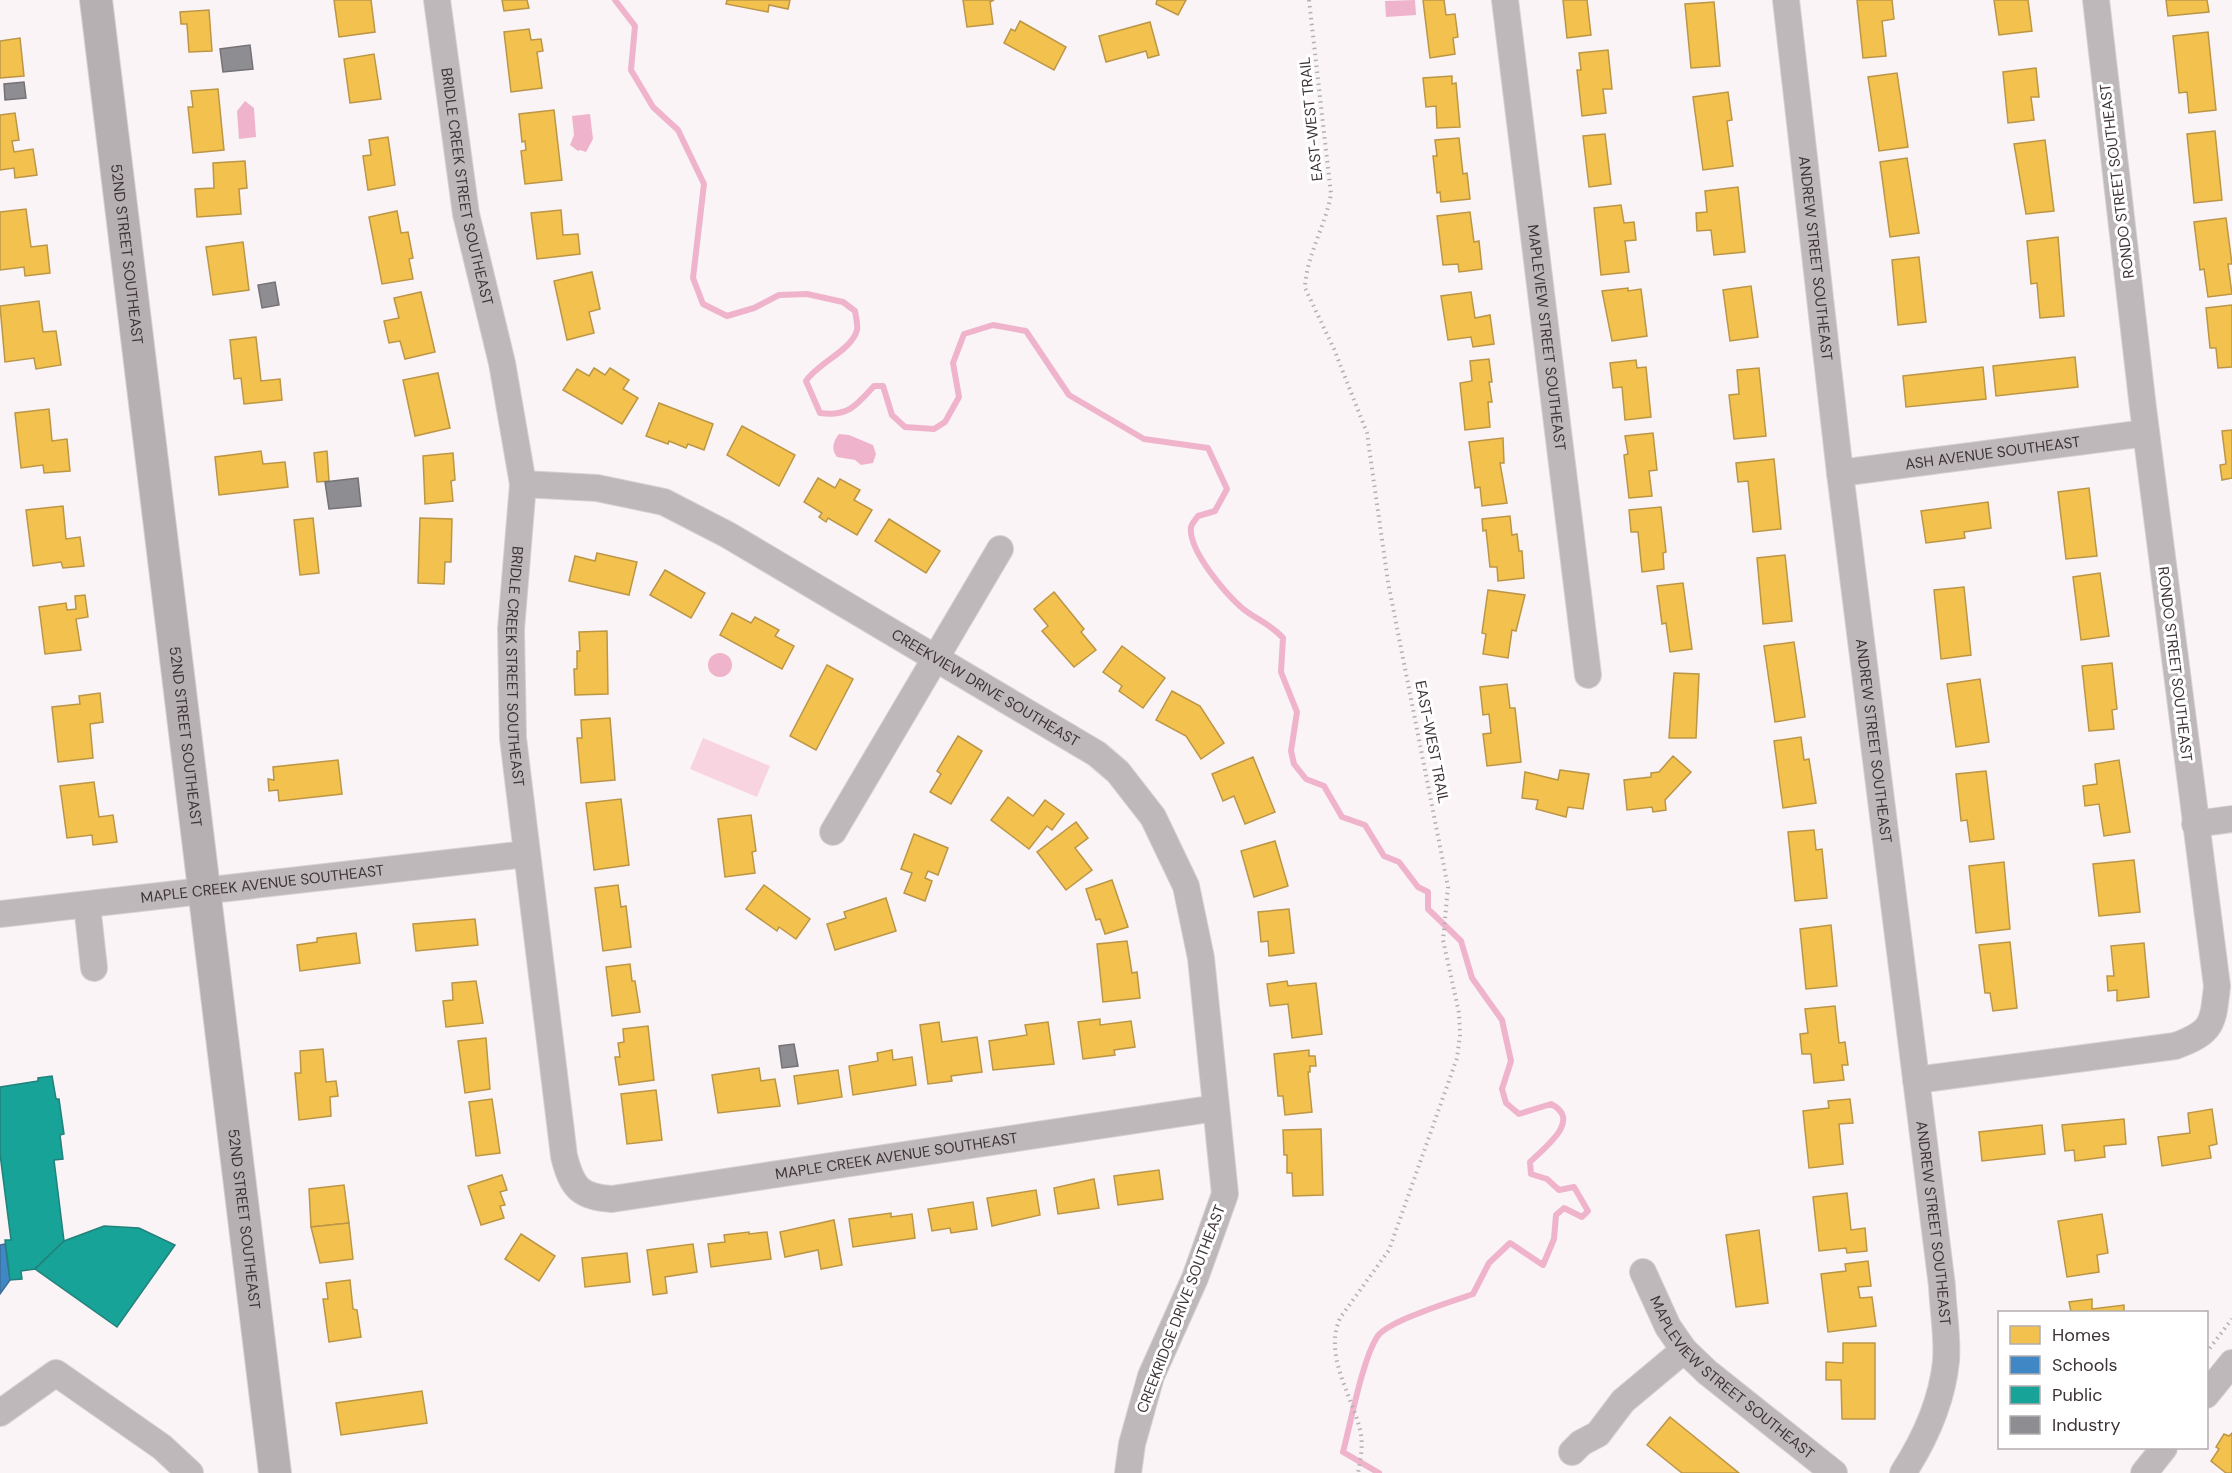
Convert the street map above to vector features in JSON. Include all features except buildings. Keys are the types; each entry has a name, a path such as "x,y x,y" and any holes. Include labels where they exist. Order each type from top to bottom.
{"main road":[{"name":"52ND STREET SOUTHEAST","path":"96,0 275,1473"}],"street":[{"name":"BRIDLE CREEK STREET SOUTHEAST","path":"437,0 466,214 502,363 523,484 512,606 510,685 513,738 564,1156 579,1191"},
{"name":"MAPLEVIEW STREET SOUTHEAST","path":"1505,0 1588,675"},
{"name":"ANDREW STREET SOUTHEAST","path":"1786,0 1840,473 1942,1286 1946,1360 1938,1402 1928,1430 1902,1473"},
{"name":"RONDO STREET SOUTHEAST","path":"1916,1080 2175,1046 2199,1037 2214,1018 2217,986 2146,433 2096,0"},
{"name":"ASH AVENUE SOUTHEAST","path":"1840,473 2146,433"},
{"name":"CREEKVIEW DRIVE SOUTHEAST","path":"523,484 597,488 664,502 728,535 1097,754 1118,772 1153,817 1167,843 1192,905 1201,958 1216,1108"},
{"path":"833,832 1000,549"},
{"path":"2195,824 2232,819"},
{"name":"MAPLE CREEK AVENUE SOUTHEAST","path":"0,914 526,854"},
{"path":"87,905 94,968"},
{"name":"MAPLE CREEK AVENUE SOUTHEAST","path":"579,1191 593,1198 612,1199 1216,1108"},
{"name":"CREEKRIDGE DRIVE SOUTHEAST","path":"1128,1473 1132,1444 1151,1376 1195,1278 1225,1194 1216,1108"},
{"name":"MAPLEVIEW STREET SOUTHEAST","path":"1643,1272 1668,1327 1684,1350 1707,1372 1834,1473"},
{"path":"1572,1452 1581,1443 1598,1434 1623,1401 1684,1350"},
{"path":"2208,1393 2232,1363"},
{"path":"0,1413 56,1372 162,1447 190,1473"},
{"path":"2144,1473 2163,1449"}],"path":[{"name":"EAST-WEST TRAIL","path":"1309,0 1331,194 1324,225 1305,277 1305,288 1334,349 1367,433 1388,582 1448,887 1443,939 1459,1013 1460,1035 1457,1058 1389,1250 1335,1328 1342,1384 1359,1427 1362,1455 1358,1473"},
{"path":"2208,1350 2232,1319"}],"shaded area":[{"path":"1415,0 1416,15 1386,17 1385,1"},
{"path":"245,101 254,108 256,137 239,139 237,111"},
{"path":"590,114 593,139 586,152 578,151 570,145 574,135 572,116"},
{"path":"839,434 849,435 873,445 876,454 873,463 861,465 855,460 837,457 834,446"},
{"path":"715,653 725,653 732,660 732,670 725,677 715,677 708,670 708,660"},
{"path":"703,738 770,766 757,797 690,769"}],"waterway":[{"path":"615,0 635,26 631,70 653,107 678,130 704,184 693,278 703,304 727,316 754,308 779,295 807,294 843,302 855,311 857,330 854,337 806,381 820,413 845,411 857,404 874,386 883,386 892,415 905,427 934,429 945,422 959,397 953,363 964,334 993,325 1026,331 1069,395 1144,439 1208,448 1227,489 1215,511 1198,516 1194,521 1191,527 1192,536 1201,559 1226,592 1242,608 1283,638 1281,672 1297,712 1291,751 1294,764 1306,779 1324,786 1342,817 1365,825 1384,856 1399,862 1418,887 1428,892 1428,909 1461,941 1472,978 1502,1020 1511,1061 1502,1089 1506,1103 1519,1114 1551,1104 1560,1111 1563,1118 1562,1126 1551,1142 1530,1162 1531,1174 1547,1179 1559,1190 1574,1187 1588,1211 1582,1217 1564,1208 1556,1215 1554,1239 1543,1265 1510,1243 1489,1263 1473,1294 1407,1318 1383,1331 1377,1337 1366,1361 1343,1452 1379,1473"}]}
